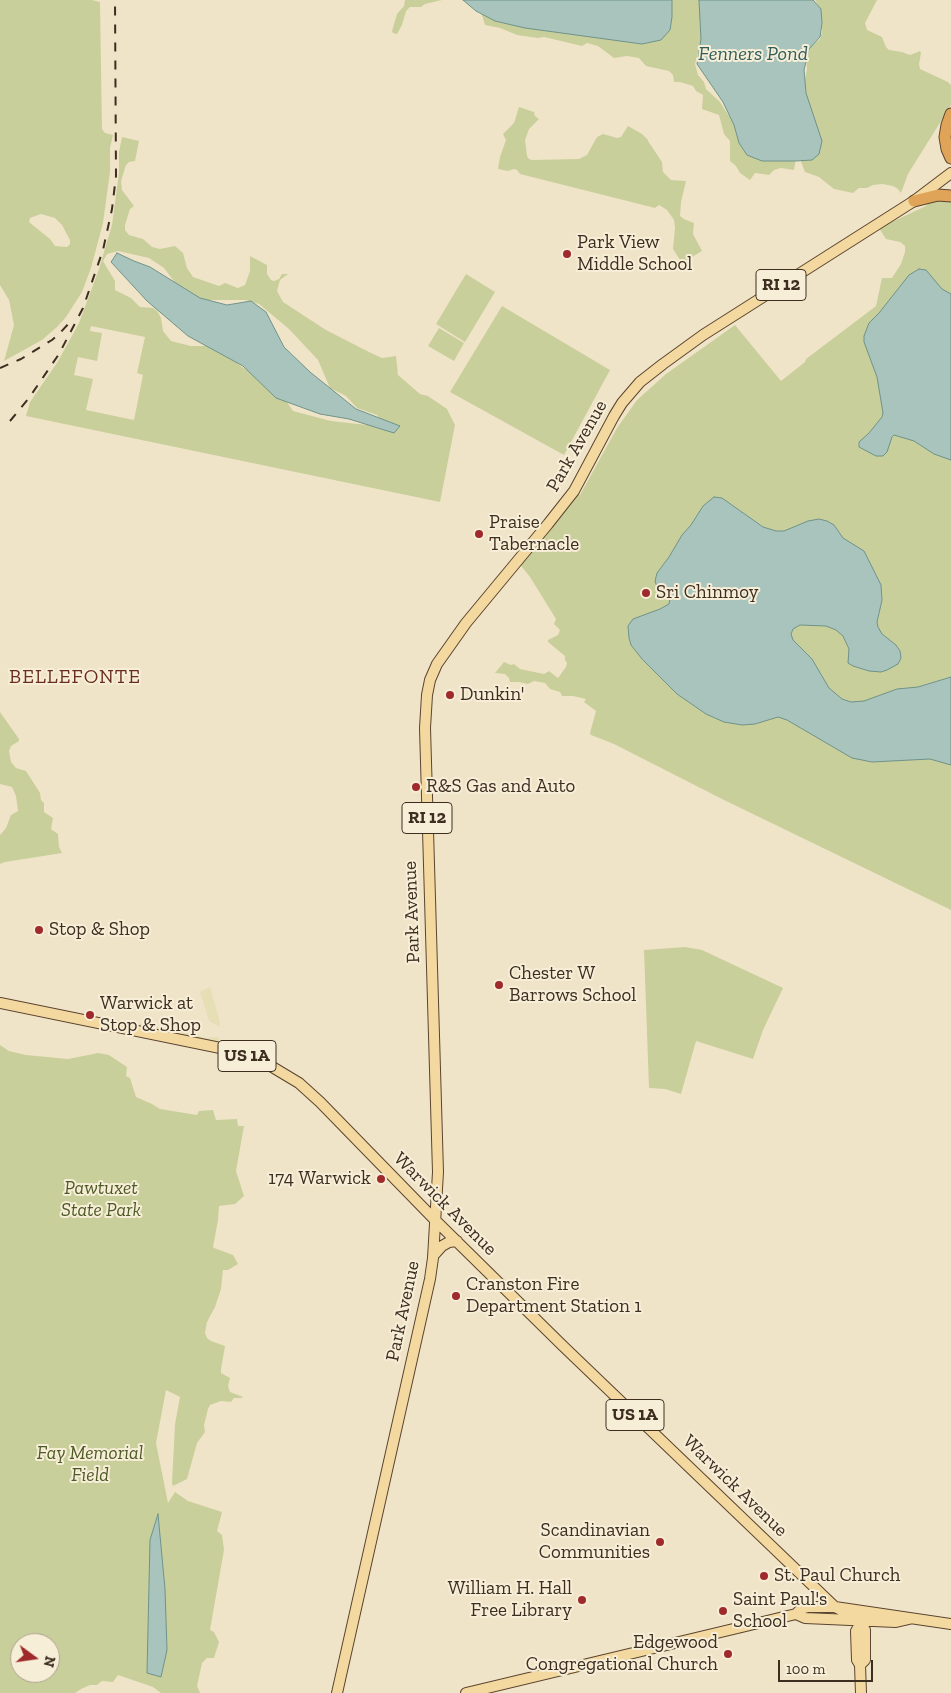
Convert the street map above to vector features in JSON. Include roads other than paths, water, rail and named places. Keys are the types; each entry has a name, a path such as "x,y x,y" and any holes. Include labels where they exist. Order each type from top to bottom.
{"highway":[{"path":"951,114 945,137 951,158"},
{"path":"914,201 933,195 951,196"}],"main road":[{"name":"Park Avenue","path":"337,1693 430,1279 433,1256 438,1172 424,728 431,676 466,623 543,531 574,490 614,416 638,384 703,335 914,201 949,175"},
{"name":"Warwick Avenue","path":"0,1003 225,1049 248,1056 294,1079 316,1098 436,1221 691,1470 835,1607 861,1622"},
{"path":"433,1256 448,1242 457,1241"},
{"path":"466,1693 796,1614 801,1609 808,1607 835,1607 869,1611 951,1624"},
{"path":"861,1622 869,1611"},
{"path":"796,1614 805,1618 861,1622 896,1622 910,1619"},
{"path":"861,1622 864,1630 865,1655 865,1660 860,1665 861,1693"}],"water":[{"name":"Fenners Pond","path":"463,0 672,0 672,17 670,30 661,40 642,44 525,28 495,21 476,11"},
{"name":"Fenners Pond","path":"699,0 813,0 821,9 820,37 809,49 804,70 806,93 822,141 819,154 812,160 762,161 747,155 739,143 734,125 723,102 697,64 701,39"},
{"path":"117,253 150,267 200,298 227,305 251,301 266,312 284,347 310,372 356,409 400,426 394,433 349,419 320,414 276,398 243,366 188,336 147,301 111,262"},
{"path":"919,269 926,270 942,289 951,294 951,460 934,454 914,441 894,435 887,452 883,456 876,456 859,447 859,442 869,433 883,413 877,377 864,342 864,336 869,323 909,275"},
{"path":"714,497 722,498 763,527 776,531 784,531 808,521 819,519 827,521 834,525 843,538 864,551 881,585 882,600 877,622 878,627 882,634 896,645 900,651 901,658 898,664 881,672 869,671 853,666 848,663 849,649 843,636 836,630 826,626 800,625 793,629 791,634 793,640 812,659 829,688 842,699 851,702 864,701 897,689 918,687 951,677 951,765 930,759 872,762 852,758 787,720 778,717 755,724 742,725 724,722 706,714 677,694 642,659 631,645 628,626 633,619 669,604 670,598 657,587 655,581 657,573 703,506"},
{"path":"158,1514 165,1589 167,1650 161,1677 147,1673 150,1540"}],"railway":[{"path":"10,421 29,398 59,354 83,308 103,250 112,209 116,176 115,0"},
{"path":"0,368 21,359 52,340 72,320"}],"place":[{"name":"Park View Middle School","path":"567,254"},
{"name":"Praise Tabernacle","path":"479,534"},
{"name":"Sri Chinmoy","path":"646,593"},
{"name":"Dunkin'","path":"450,695"},
{"name":"R&S Gas and Auto","path":"416,787"},
{"name":"Stop & Shop","path":"39,930"},
{"name":"Chester W Barrows School","path":"499,985"},
{"name":"Warwick at Stop & Shop","path":"90,1015"},
{"name":"174 Warwick","path":"381,1179"},
{"name":"Cranston Fire Department Station 1","path":"456,1296"},
{"name":"Scandinavian Communities","path":"660,1542"},
{"name":"St. Paul Church","path":"764,1576"},
{"name":"William H. Hall Free Library","path":"582,1600"},
{"name":"Saint Paul's School","path":"723,1611"},
{"name":"Edgewood Congregational Church","path":"728,1654"}],"district":[{"name":"BELLEFONTE","path":"75,677"}],"park label":[{"name":"Pawtuxet State Park","path":"101,1200"},
{"name":"Fay Memorial Field","path":"90,1465"}]}
